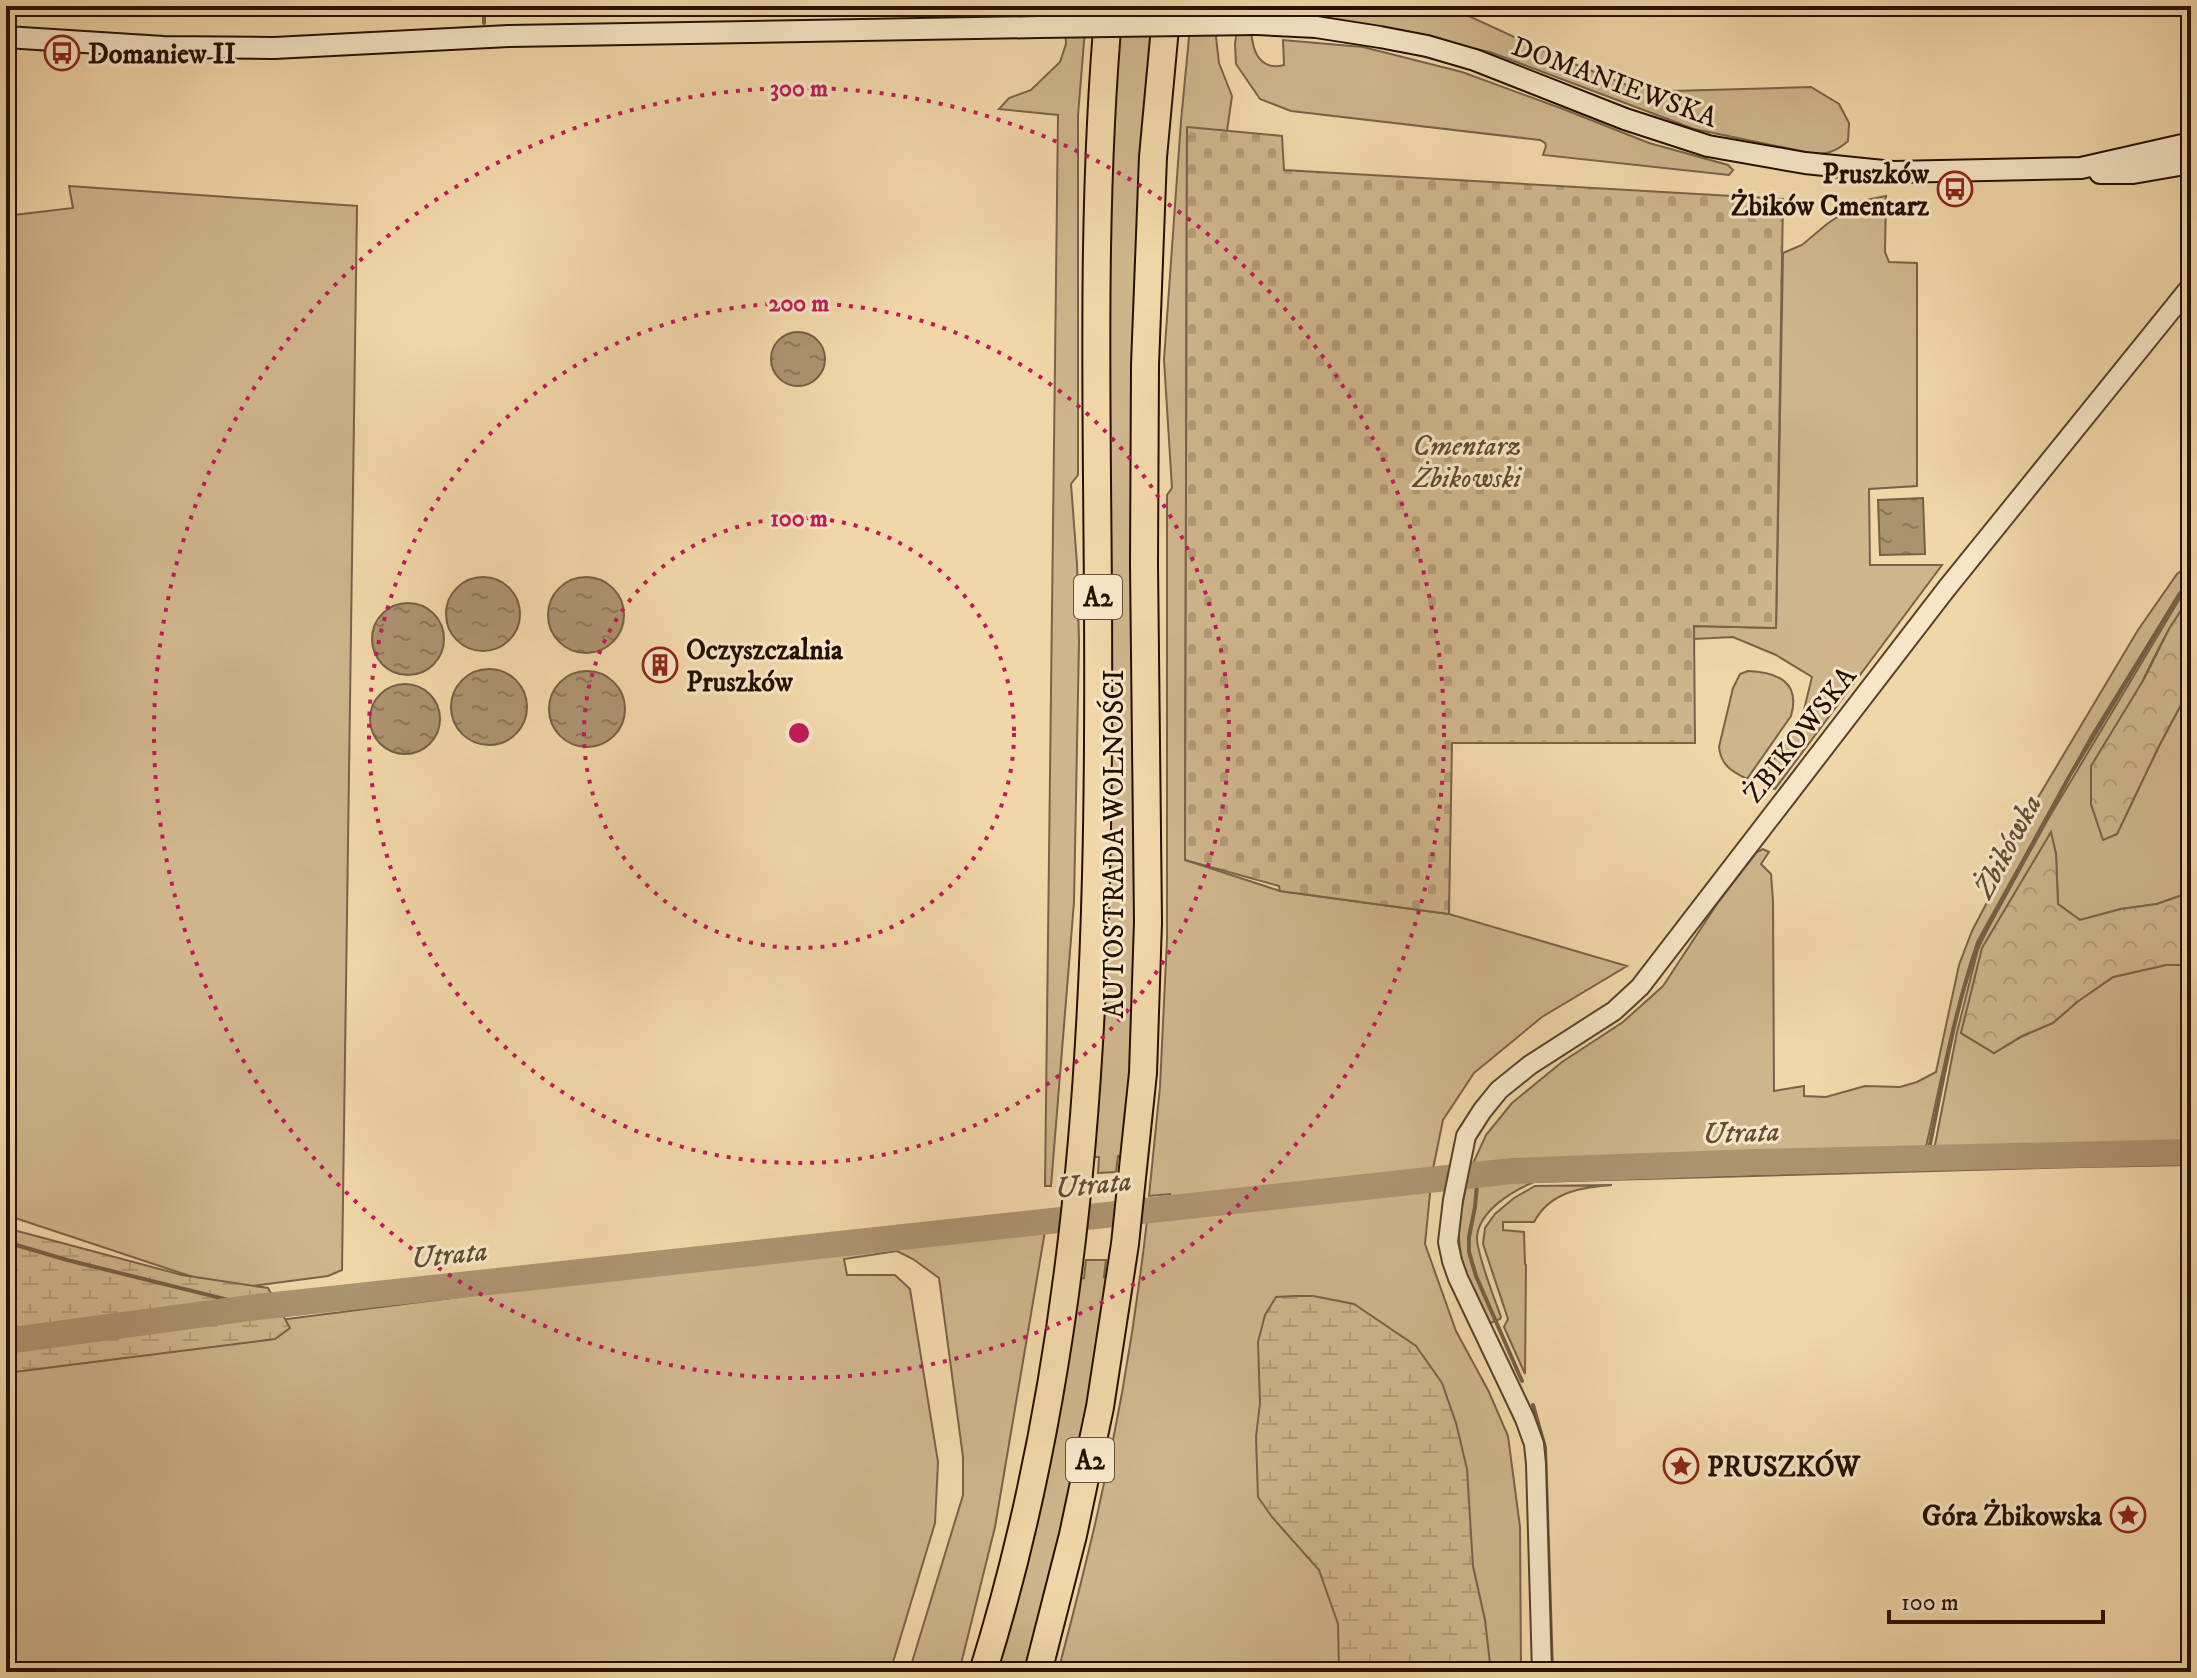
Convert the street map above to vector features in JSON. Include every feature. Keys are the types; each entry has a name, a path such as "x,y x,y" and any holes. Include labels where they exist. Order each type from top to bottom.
{"highway":[{"name":"AUTOSTRADA WOLNOŚCI","path":"983,1672 997,1628 1032,1480 1049,1391 1070,1248 1086,1104 1096,923 1097,185 1109,6"},
{"name":"AUTOSTRADA WOLNOŚCI","path":"1038,1672 1085,1482 1113,1329 1143,1073 1148,936 1145,365 1153,157 1167,6"}],"main road":[{"name":"DOMANIEWSKA","path":"6,37 163,47 274,48 509,36 1257,24 1316,27 1427,46 1475,60 1637,123 1708,146 1845,168 1893,172 2081,168 2191,143"},
{"name":"DOMANIEWSKA","path":"2081,168 2096,173 2133,173 2191,163"}],"street":[{"name":"ŻBIKOWSKA","path":"1542,1672 1534,1444 1458,1278 1448,1242 1466,1136 1499,1090 1530,1065 1614,1011 1640,987 1947,588 2191,286"}],"green space":[{"path":"1061,6 1087,6 1078,115 1078,475 1071,484 1079,642 1074,902 1051,1186 1045,1186 1058,115 999,109 1009,98 1031,90 1060,62 1066,44"},
{"path":"1119,6 1156,6 1139,952 1126,1156 1118,1156 1116,1172 1098,1173 1099,1157 1089,1157 1106,313"},
{"path":"1192,6 1224,6 1216,37 1219,63 1232,96 1227,131 1187,128 1185,860 1280,891 1449,914 1627,966 1542,1017 1474,1073 1443,1120 1432,1174 1425,1244 1456,1331 1489,1392 1508,1436 1520,1527 1521,1672 1058,1672 1113,1439 1147,1220 1169,1217 1170,1194 1149,1196 1160,1087 1167,939 1167,495 1172,488 1164,360"},
{"path":"1246,6 1255,6 1252,37 1258,56 1264,63 1284,65 1283,40 1363,47 1462,72 1649,143 1728,165 1733,170 1729,175 1543,155 1546,146 1540,140 1291,111 1260,99 1236,64 1238,18"},
{"path":"1284,6 1447,6 1634,88 1671,91 1811,87 1839,104 1849,123 1848,141 1833,151 1815,154 1694,129 1490,52 1284,10"},
{"name":"Cmentarz Żbikowski","path":"1187,127 1282,136 1284,170 1783,199 1776,628 1694,626 1695,743 1452,743 1449,914 1280,891 1279,886 1185,860"},
{"path":"69,186 357,206 342,1270 328,1276 229,1289 6,1215 6,216 73,208"},
{"path":"1886,196 1885,252 1889,262 1917,263 1917,486 1869,489 1870,565 1942,565 1775,789 1765,786 1769,766 1801,722 1812,677 1776,655 1733,637 1694,639 1694,626 1776,628 1783,253 1802,245 1861,201"},
{"path":"2191,564 2191,579 2183,587 2091,736 1977,942 1955,1020 1925,1151 1573,1161 1470,1170 1486,1135 1512,1103 1562,1062 1623,1022 1663,986 1717,904 1757,852 1763,849 1769,852 1761,864 1771,874 1773,901 1774,1091 1804,1086 1804,1096 1826,1097 1865,1086 1900,1087 1936,1072 1959,965 1972,931 1994,889 2009,846 2138,630 2177,574"},
{"path":"2191,584 2187,601 2158,649 2138,692 2091,804 2103,839 2117,834 2191,686 2191,892 2157,904 2121,909 2080,920 2058,904 2056,854 2050,834 1961,1033 1994,1053 2053,1023 2113,977 2166,965 2191,965 2191,1144 1934,1150 1957,1032 1978,949 2047,821"},
{"path":"2191,595 2191,686 2117,834 2103,840 2091,804 2091,766"},
{"path":"1748,671 1768,674 1784,681 1793,695 1793,704 1791,716 1747,779 1728,767 1719,747 1733,688 1740,674"},
{"path":"2051,832 2056,854 2058,904 2080,920 2121,909 2157,904 2191,892 2191,965 2166,965 2113,977 2053,1023 2022,1036 1994,1053 1961,1033 1982,948"},
{"path":"2191,1158 2191,1165 1534,1182 1498,1203 1479,1228 1479,1253 1501,1317 1488,1324 1467,1277 1459,1240 1467,1183 1566,1175"},
{"path":"1612,1185 1567,1193 1549,1204 1534,1222 1503,1222 1503,1230 1524,1232 1525,1374 1504,1327 1508,1319 1483,1244 1485,1228 1495,1214 1514,1198 1535,1186"},
{"path":"6,1228 182,1275 268,1288 290,1328 275,1339 6,1373"},
{"path":"1045,1231 995,1527 959,1672 909,1672 963,1495 963,1457 939,1278 897,1251 844,1259 847,1275 895,1275 910,1289 938,1462 935,1523 890,1672 6,1672 6,1352 842,1248"},
{"path":"1086,1260 1106,1260 1104,1277 1112,1278 1102,1348 1029,1672 991,1672 1076,1279 1084,1278"},
{"path":"1313,1296 1354,1304 1416,1346 1442,1383 1467,1469 1473,1566 1485,1620 1491,1672 1339,1672 1338,1624 1319,1570 1258,1497 1258,1342 1265,1315 1276,1297"}],"water":[{"path":"798,332 817,340 825,359 817,378 798,386 779,378 771,359 779,340"},
{"path":"1923,498 1925,554 1880,555 1878,500"},
{"path":"483,577 497,580 509,588 517,600 520,614 517,628 509,640 497,648 483,651 469,648 457,640 449,628 446,614 449,600 457,588 469,580"},
{"path":"586,577 600,580 613,588 621,601 624,615 621,629 613,642 600,650 586,653 572,650 559,642 551,629 548,615 551,601 559,588 572,580"},
{"path":"408,603 434,613 444,639 434,665 408,675 382,665 372,639 382,613"},
{"path":"482,669 496,669 510,675 521,686 527,707 524,722 516,734 496,745 482,745 468,739 457,728 451,714 451,700 457,686 468,675"},
{"path":"587,671 601,674 614,682 622,695 625,709 622,723 614,736 601,744 587,747 573,744 560,736 552,723 549,709 552,695 560,682 573,674"},
{"path":"405,684 430,694 440,719 430,744 405,754 380,744 370,719 380,694"}],"waterway":[{"path":"484,6 484,23"},
{"name":"Żbikówka","path":"1927,1159 1955,1024 1978,945 2069,777 2179,595 2191,581"},
{"name":"Utrata","path":"6,1341 257,1307 1512,1171 2191,1152"},
{"path":"1478,1174 1469,1252 1476,1276 1522,1381"},
{"path":"6,1242 257,1307"},
{"path":"1533,1405 1545,1447 1552,1672"}],"place":[{"name":"Domaniew II","path":"62,53"},
{"name":"Pruszków Żbików Cmentarz","path":"1955,189"},
{"name":"Oczyszczalnia Pruszków","path":"660,665"},
{"name":"PRUSZKÓW","path":"1681,1466"},
{"name":"Góra Żbikowska","path":"2128,1515"}]}
